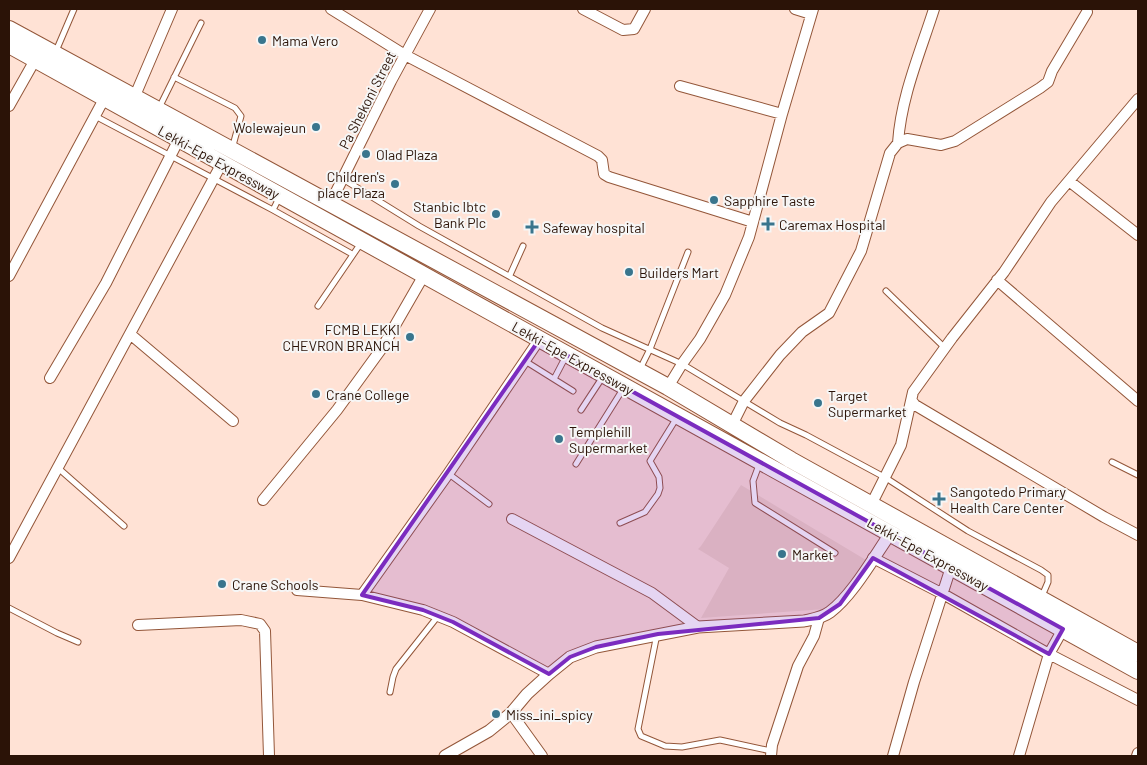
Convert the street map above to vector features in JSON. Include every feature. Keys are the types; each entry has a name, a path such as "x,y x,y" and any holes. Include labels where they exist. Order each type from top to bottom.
{"highway":[{"name":"Lekki-Epe Expressway","path":"9,29 157,111 227,157 277,203 362,240 1138,671"},
{"name":"Lekki-Epe Expressway","path":"9,45 179,139 227,157 330,204 668,387 871,505 1138,653"}],"street":[{"path":"134,98 172,9"},
{"path":"331,9 405,55 593,152 602,160 604,174 609,177 753,222"},
{"name":"Pa Shekoni Street","path":"330,204 430,9"},
{"path":"583,9 622,30 634,29 645,9"},
{"path":"668,387 700,339 724,295 750,237 782,114 812,11 795,9"},
{"path":"898,143 903,105 934,9"},
{"path":"732,425 744,401 780,355 802,332 828,313 861,251 890,153 898,143 907,139 941,145 955,142 1040,88 1048,82 1052,71 1087,12"},
{"path":"9,106 35,60"},
{"path":"680,86 782,114"},
{"path":"9,276 104,99"},
{"path":"871,505 901,445 914,392 945,348 998,280 1051,202 1138,99"},
{"path":"50,378 106,282 179,139"},
{"path":"9,558 56,467 227,157"},
{"path":"1069,181 1138,235"},
{"path":"263,500 336,410 382,348 424,275"},
{"path":"998,280 1138,401"},
{"path":"130,334 233,421"},
{"path":"362,595 540,340"},
{"path":"912,401 915,405 1104,517 1138,534"},
{"path":"512,518 652,593 698,627"},
{"path":"445,756 489,731 527,694 570,657 596,647 698,627 804,621 819,618 840,604 890,534"},
{"path":"873,558 1138,700"},
{"path":"893,756 914,682 951,568"},
{"path":"297,590 362,595 423,610 453,622 549,674"},
{"path":"771,754 798,666 814,636 819,618"},
{"path":"138,625 242,620 260,624 265,631 269,756"},
{"path":"1019,756 1049,654 1063,629"},
{"path":"510,712 542,756"}],"lane":[{"path":"55,54 74,9"},
{"path":"157,111 201,23"},
{"path":"174,77 235,108 241,116 227,157"},
{"path":"95,116 214,178 277,203 352,254"},
{"path":"342,179 419,226 602,328 682,364 780,423 886,478 968,530 1048,575 1048,582 1041,599"},
{"path":"318,306 362,240"},
{"path":"510,276 523,246"},
{"path":"639,371 650,350 688,252"},
{"path":"886,292 945,348"},
{"path":"554,379 567,355"},
{"path":"525,361 573,391"},
{"path":"581,410 604,376"},
{"path":"576,464 625,387"},
{"path":"620,523 645,512 658,494 660,488 659,477 650,461 678,416"},
{"path":"760,462 753,481 755,503 834,553"},
{"path":"1112,462 1138,474"},
{"path":"56,467 124,526"},
{"path":"448,474 489,504"},
{"path":"9,608 78,642"},
{"path":"390,692 396,669 438,616"},
{"path":"658,634 638,729 641,736 665,746 682,747 720,740 771,754"}],"highlighted area":[{"path":"539,340 1063,629 1049,654 873,558 840,604 819,618 658,634 596,647 570,657 549,674 453,622 423,610 362,595"}],"shaded area":[{"name":"Market","path":"741,485 866,560 842,595 826,609 701,618 729,568 698,549"}],"place":[{"name":"Mama Vero","path":"262,40"},
{"name":"Wolewajeun","path":"316,127"},
{"name":"Olad Plaza","path":"366,154"},
{"name":"Children's place Plaza","path":"395,184"},
{"name":"Sapphire Taste","path":"714,200"},
{"name":"Stanbic Ibtc Bank Plc","path":"496,214"},
{"name":"Caremax Hospital","path":"768,224"},
{"name":"Safeway hospital","path":"532,227"},
{"name":"Builders Mart","path":"629,272"},
{"name":"FCMB LEKKI CHEVRON BRANCH","path":"410,337"},
{"name":"Crane College","path":"316,394"},
{"name":"Target Supermarket","path":"818,403"},
{"name":"Templehill Supermarket","path":"559,439"},
{"name":"Sangotedo Primary Health Care Center","path":"939,499"},
{"name":"Market","path":"782,554"},
{"name":"Crane Schools","path":"222,584"},
{"name":"Miss_ini_spicy","path":"496,714"}]}
